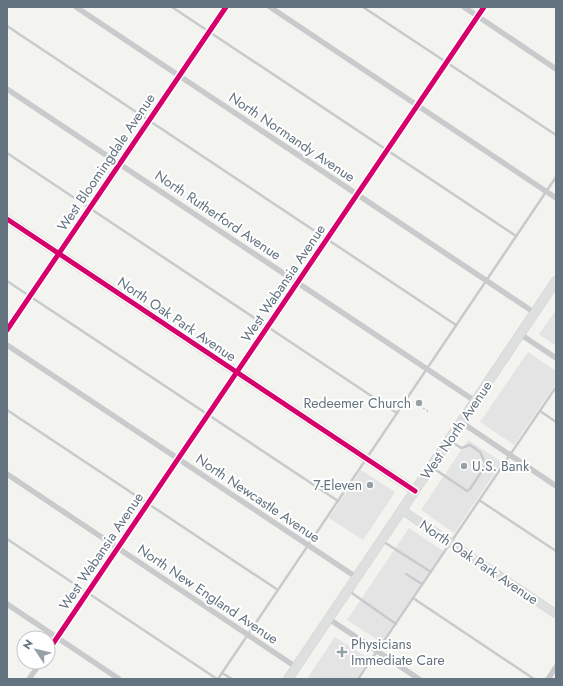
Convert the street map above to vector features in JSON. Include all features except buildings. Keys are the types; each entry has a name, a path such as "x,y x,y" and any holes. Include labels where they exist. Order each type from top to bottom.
{"main road":[{"name":"West North Avenue","path":"288,679 556,281"}],"street":[{"name":"North Normandy Avenue","path":"76,7 535,313"},
{"name":"West Bloomingdale Avenue","path":"7,330 226,7"},
{"path":"270,7 556,198"},
{"path":"464,7 556,68"},
{"name":"West Wabansia Avenue","path":"57,638 484,7"},
{"name":"North Rutherford Avenue","path":"7,89 475,401"},
{"name":"North Oak Park Avenue","path":"7,220 415,491"},
{"path":"520,334 556,358"},
{"name":"North Newcastle Avenue","path":"7,345 356,577"},
{"path":"461,422 556,486"},
{"name":"North New England Avenue","path":"7,474 296,667"},
{"name":"North Oak Park Avenue","path":"402,510 556,614"},
{"path":"7,604 119,679"},
{"path":"329,618 418,679"},
{"path":"548,679 556,667"},
{"path":"29,679 35,670"}],"lane":[{"path":"172,7 516,236"},
{"path":"363,7 556,135"},
{"path":"7,26 456,325"},
{"path":"7,153 397,413"},
{"path":"7,539 218,679 556,177"},
{"path":"7,281 338,501"},
{"path":"358,679 556,387"},
{"path":"7,410 278,590"},
{"path":"540,411 556,422"},
{"path":"431,467 467,491 482,471 486,465 480,452 470,446 461,448 449,440"},
{"path":"479,500 556,551"},
{"path":"382,540 431,572"},
{"path":"406,574 422,584"},
{"path":"348,590 396,624"},
{"path":"413,598 534,679"},
{"path":"222,672 232,679"}],"path":[{"path":"423,408 429,412"}],"shaded area":[{"path":"556,310 556,346 539,334"},
{"path":"528,352 556,371 556,383 514,445 480,422"},
{"path":"468,440 502,462 454,533 421,510"},
{"path":"361,470 395,492 363,540 329,518"},
{"path":"409,528 443,551 381,642 347,620"},
{"path":"335,637 369,659 356,679 307,679"}],"cycle path":[{"path":"7,330 226,7"},
{"path":"56,639 484,7"},
{"path":"7,219 415,491"}],"place":[{"name":"Redeemer Church","path":"419,403"},
{"name":"U.S. Bank","path":"464,466"},
{"name":"7-Eleven","path":"370,485"},
{"name":"Physicians Immediate Care","path":"342,652"}]}
